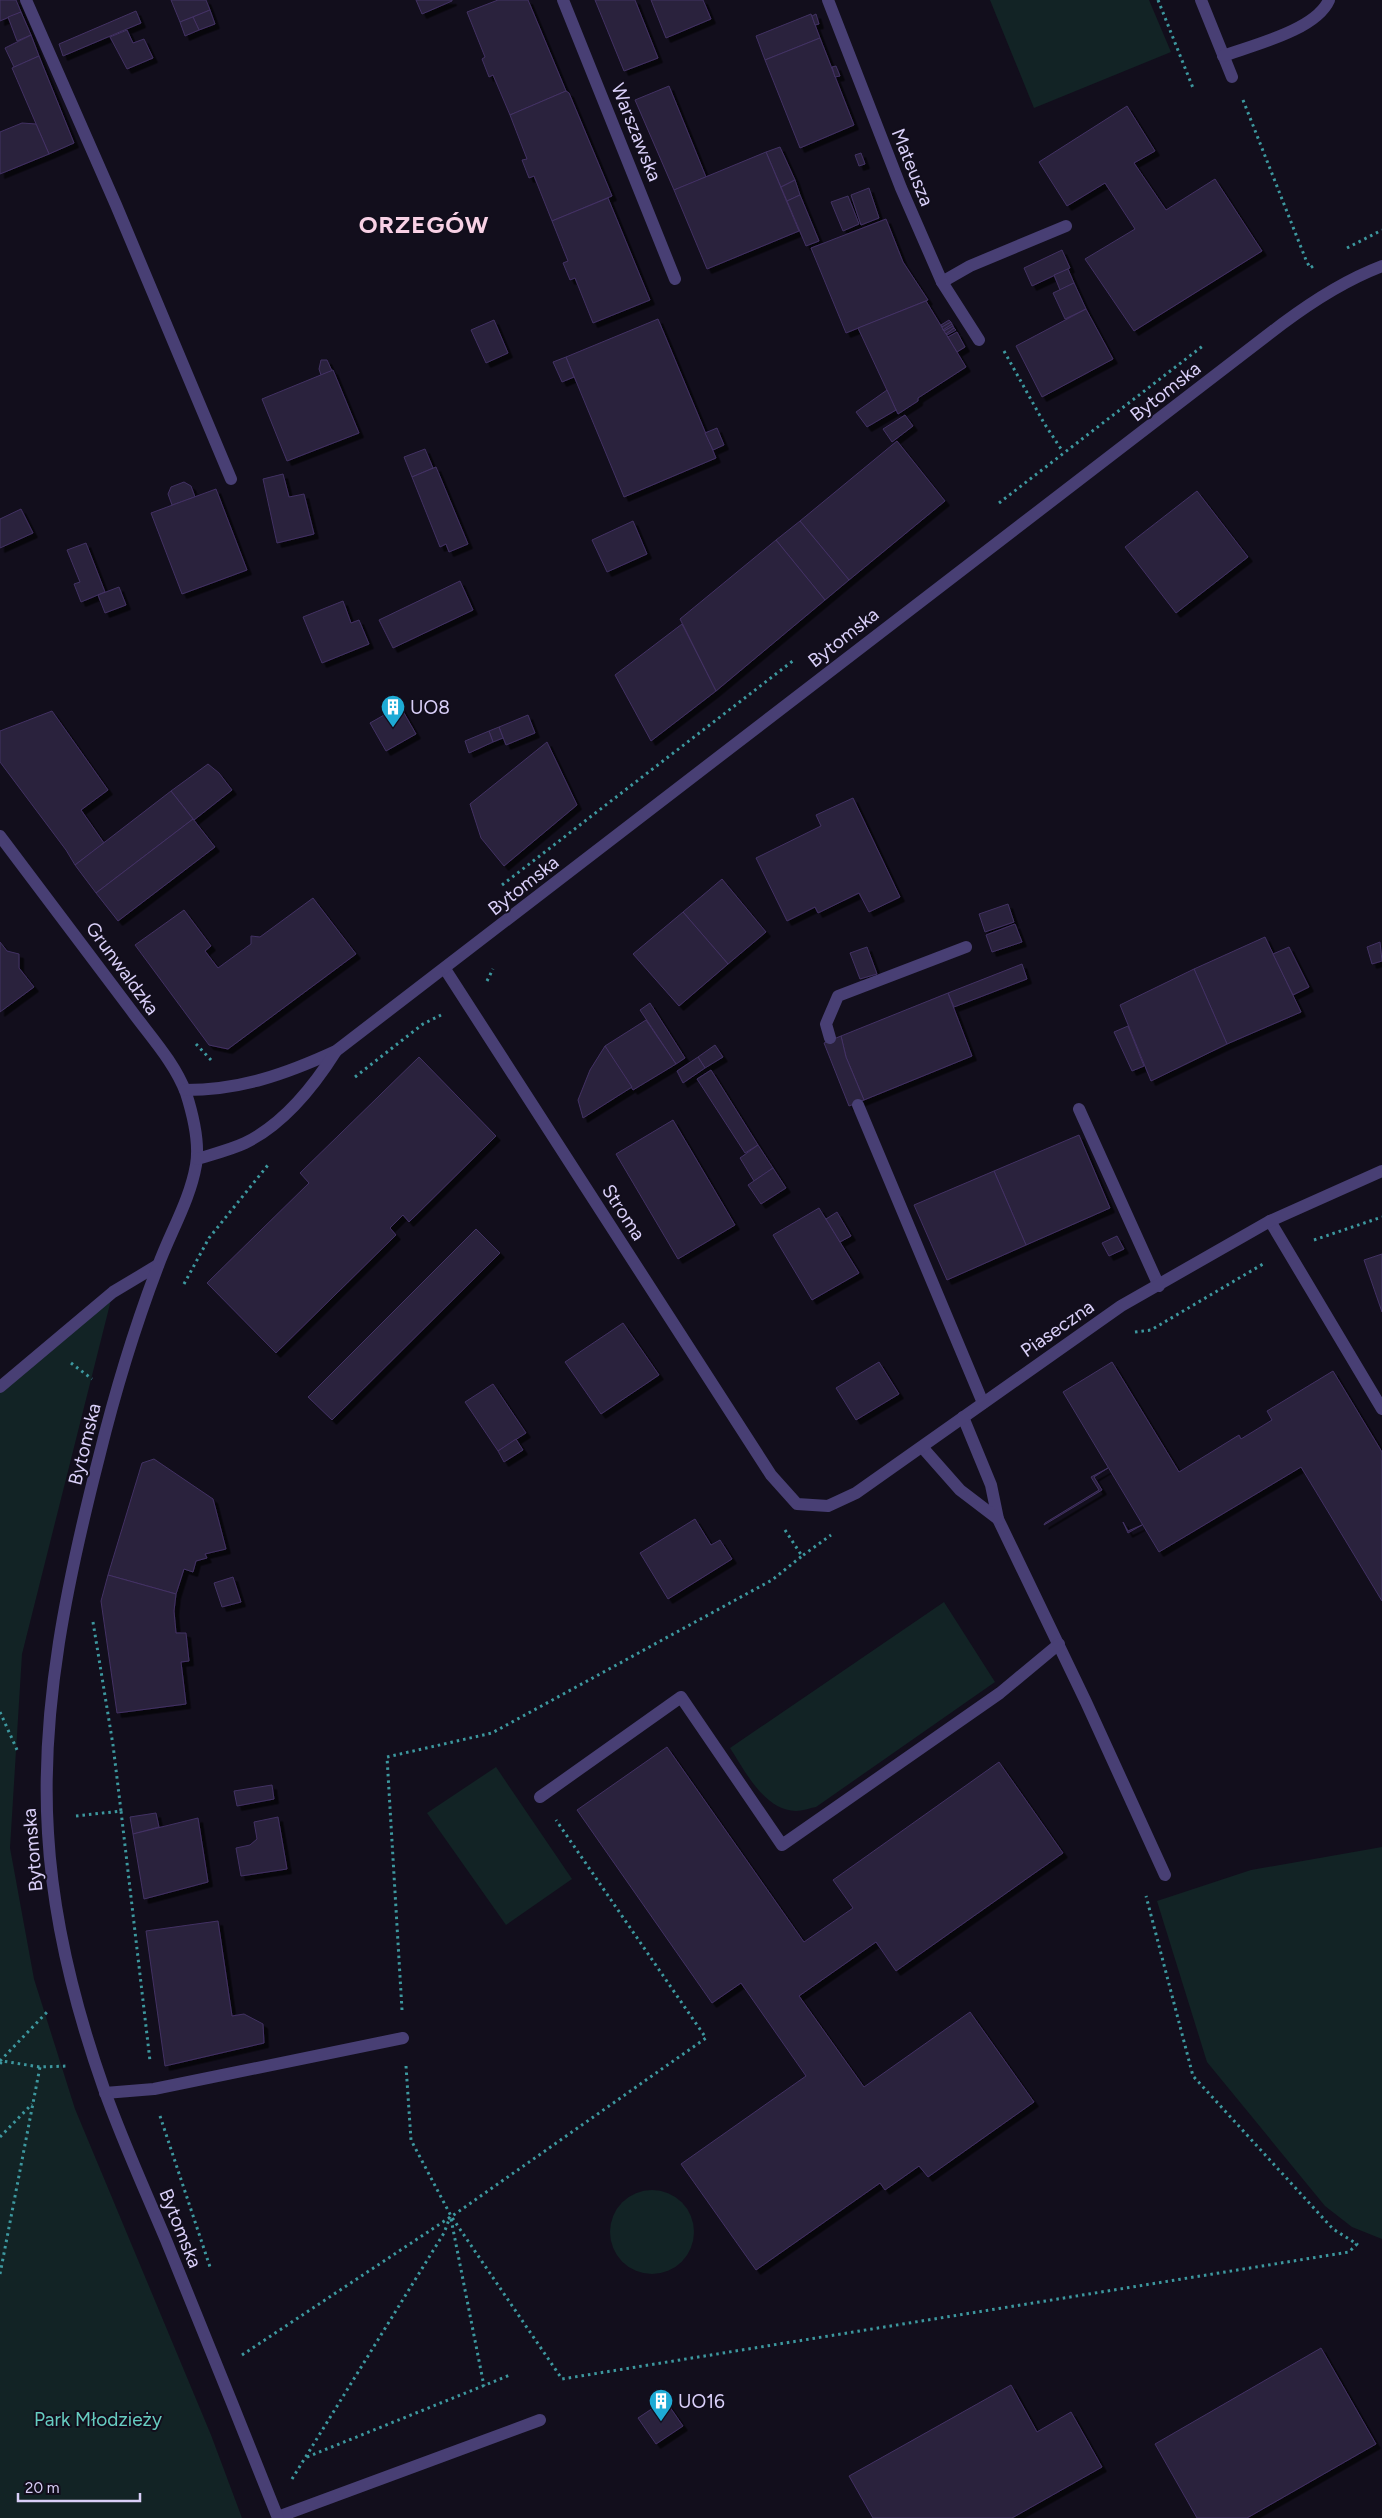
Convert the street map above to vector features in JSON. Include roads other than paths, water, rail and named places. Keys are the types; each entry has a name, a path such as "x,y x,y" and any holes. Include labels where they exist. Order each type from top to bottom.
{"street":[{"path":"26,0 116,205 231,479"},
{"name":"Warszawska","path":"563,0 675,278"},
{"name":"Mateusza","path":"828,0 901,188 942,282 979,340"},
{"path":"1201,0 1232,77"},
{"path":"1223,56 1305,24 1322,13 1328,0"},
{"path":"942,282 970,266 1066,226"},
{"name":"Bytomska","path":"185,1090 218,1090 250,1082 301,1067 336,1051 1282,324 1323,294 1356,276 1382,266"},
{"name":"Grunwaldzka","path":"0,836 90,953 168,1062 185,1090 196,1133"},
{"path":"830,1038 826,1024 838,996 966,947"},
{"name":"Stroma","path":"445,969 771,1475"},
{"name":"Bytomska","path":"197,1159 245,1142 276,1123 318,1080 336,1051"},
{"path":"858,1105 983,1403"},
{"path":"1080,1109 1159,1286"},
{"name":"Bytomska","path":"196,1133 197,1159 192,1182 158,1265 128,1352 98,1459 66,1608 52,1701 46,1777 47,1819 53,1885 64,1951 81,2017 105,2093 278,2517"},
{"name":"Piaseczna","path":"771,1475 797,1504 828,1506 856,1493 1121,1306 1270,1221 1382,1172"},
{"path":"1270,1221 1382,1409"},
{"path":"0,1387 113,1292 158,1265"},
{"path":"963,1417 991,1485 998,1519 1059,1644 1165,1875"},
{"path":"922,1447 960,1490 998,1519"},
{"path":"540,1797 681,1697 782,1846 1000,1693 1059,1644"},
{"path":"105,2093 154,2088 403,2038"},
{"path":"278,2517 540,2420"}],"place":[{"name":"UO8","path":"393,728"},
{"name":"UO16","path":"661,2422"}],"district":[{"name":"ORZEGÓW","path":"424,225"}],"park label":[{"name":"Park Młodzieży","path":"98,2419"}]}
